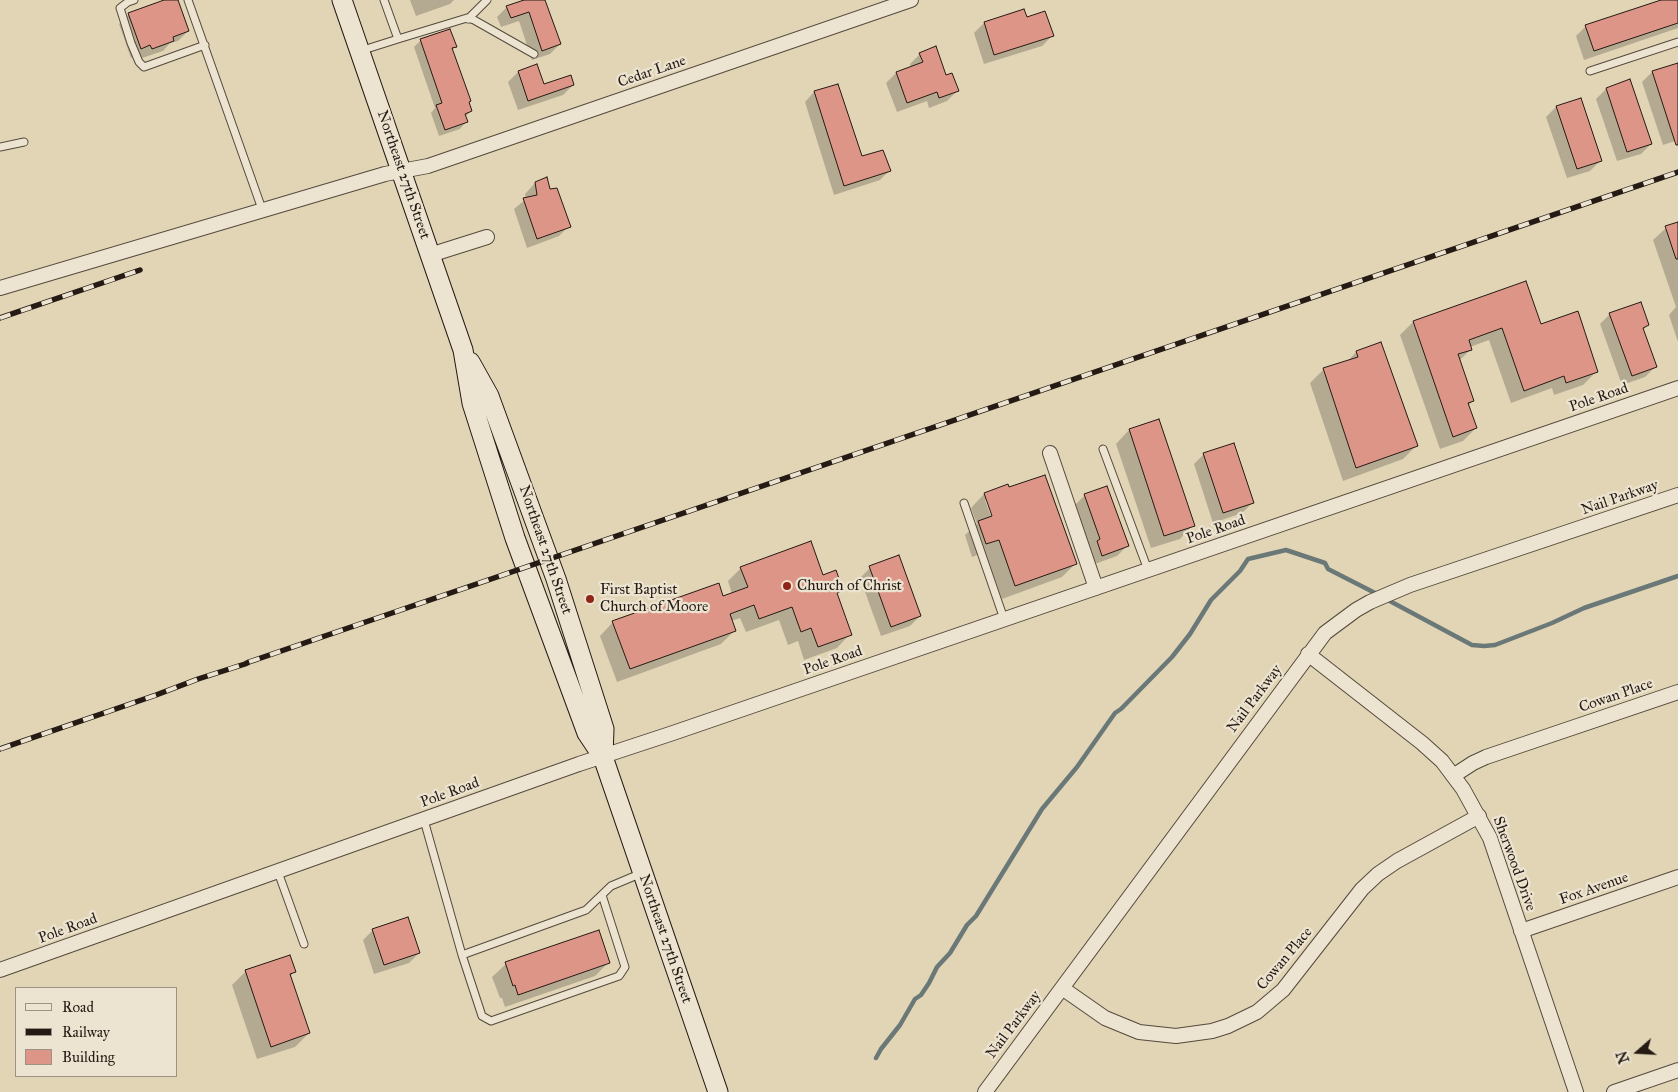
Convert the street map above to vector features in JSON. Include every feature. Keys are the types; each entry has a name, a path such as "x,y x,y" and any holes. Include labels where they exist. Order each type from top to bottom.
{"main road":[{"name":"Northeast 27th Street","path":"345,2 360,51 463,350 489,396 556,579 604,729 603,757 718,1092"}],"street":[{"name":"Cedar Lane","path":"0,288 384,174 428,166 911,0"},
{"path":"430,255 487,237"},
{"name":"Pole Road","path":"0,970 579,764 1678,388"},
{"path":"1050,453 1096,588"},
{"name":"Nail Parkway","path":"985,1092 1308,654 1326,633 1356,610 1370,602 1410,585 1678,495"},
{"name":"Sherwood Drive","path":"1308,654 1422,743 1442,761 1463,788 1490,838 1576,1092"},
{"name":"Cowan Place","path":"1453,776 1486,757 1678,692"},
{"name":"Cowan Place","path":"1062,988 1105,1018 1139,1032 1176,1036 1212,1031 1228,1026 1257,1012 1284,990 1362,889 1378,874 1397,861 1479,816"},
{"name":"Fox Avenue","path":"1521,931 1678,877"},
{"path":"1614,1092 1678,1070"}],"lane":[{"path":"134,0 120,8 130,43 139,62 144,67 205,45"},
{"path":"188,0 262,210"},
{"path":"384,0 398,38"},
{"path":"468,18 486,0"},
{"path":"360,51 468,18 534,54"},
{"path":"1590,71 1678,42"},
{"path":"0,147 24,142"},
{"path":"1103,449 1148,570"},
{"path":"964,503 1004,619"},
{"path":"424,820 462,955 482,1016 491,1020 620,976 625,967 602,895"},
{"path":"278,872 304,944"},
{"path":"462,955 586,910 610,886 643,873"}],"building":[{"path":"164,0 178,0 189,31 173,37 174,41 152,49 150,45 141,49 128,13"},
{"path":"524,0 545,0 561,44 542,51 529,12 511,18 506,6"},
{"path":"1661,0 1678,0 1678,23 1594,51 1585,25"},
{"path":"1024,9 1027,17 1045,11 1054,36 994,55 984,22"},
{"path":"450,29 457,47 452,48 471,101 469,102 472,111 465,114 468,122 445,130 436,105 442,103 420,39"},
{"path":"936,46 946,75 952,73 959,91 939,98 937,92 907,103 896,72 923,62 919,53"},
{"path":"1678,63 1678,145 1676,145 1652,71"},
{"path":"537,64 544,84 571,75 574,85 528,101 518,71"},
{"path":"1630,79 1652,144 1627,152 1606,88"},
{"path":"838,84 862,156 883,150 891,171 844,186 814,91"},
{"path":"1581,98 1602,161 1577,169 1556,106"},
{"path":"547,177 550,189 557,188 571,227 537,239 523,198 537,195 535,182"},
{"path":"1678,222 1678,259 1676,259 1665,226"},
{"path":"1526,281 1541,324 1578,311 1598,372 1566,383 1564,376 1524,391 1502,328 1469,340 1472,350 1458,354 1474,401 1468,403 1477,428 1453,437 1413,321"},
{"path":"1641,302 1649,325 1643,328 1657,367 1632,376 1609,313"},
{"path":"1381,342 1418,446 1356,468 1323,368 1358,357 1356,351"},
{"path":"1159,419 1195,526 1164,536 1129,429"},
{"path":"1234,443 1254,503 1223,513 1203,453"},
{"path":"1045,475 1077,564 1015,586 999,540 986,544 978,521 992,516 984,493 1008,484 1009,487"},
{"path":"1107,486 1129,546 1102,556 1097,541 1100,539 1084,494"},
{"path":"811,541 823,575 836,570 843,590 837,593 852,635 818,647 811,628 801,632 792,607 759,619 754,605 730,614 736,631 630,669 612,621 719,583 723,596 748,587 740,567"},
{"path":"899,555 921,616 891,627 869,566"},
{"path":"408,917 420,953 384,965 372,929"},
{"path":"599,930 610,963 518,995 505,962"},
{"path":"290,955 296,972 290,974 310,1033 271,1047 245,970"}],"waterway":[{"path":"876,1058 900,1025 915,999 921,995 937,967 950,953 967,925 976,916 1042,809 1077,767 1115,713 1172,657 1190,634 1211,600 1240,571 1248,559 1286,550 1325,563 1328,569 1379,595"},
{"path":"1386,599 1472,645 1484,646 1495,645 1552,623 1584,608 1678,576"}],"railway":[{"path":"0,749 198,679 1678,172"},
{"path":"0,318 140,270"}],"place":[{"name":"Church of Christ","path":"787,586"},
{"name":"First Baptist Church of Moore","path":"590,599"}]}
